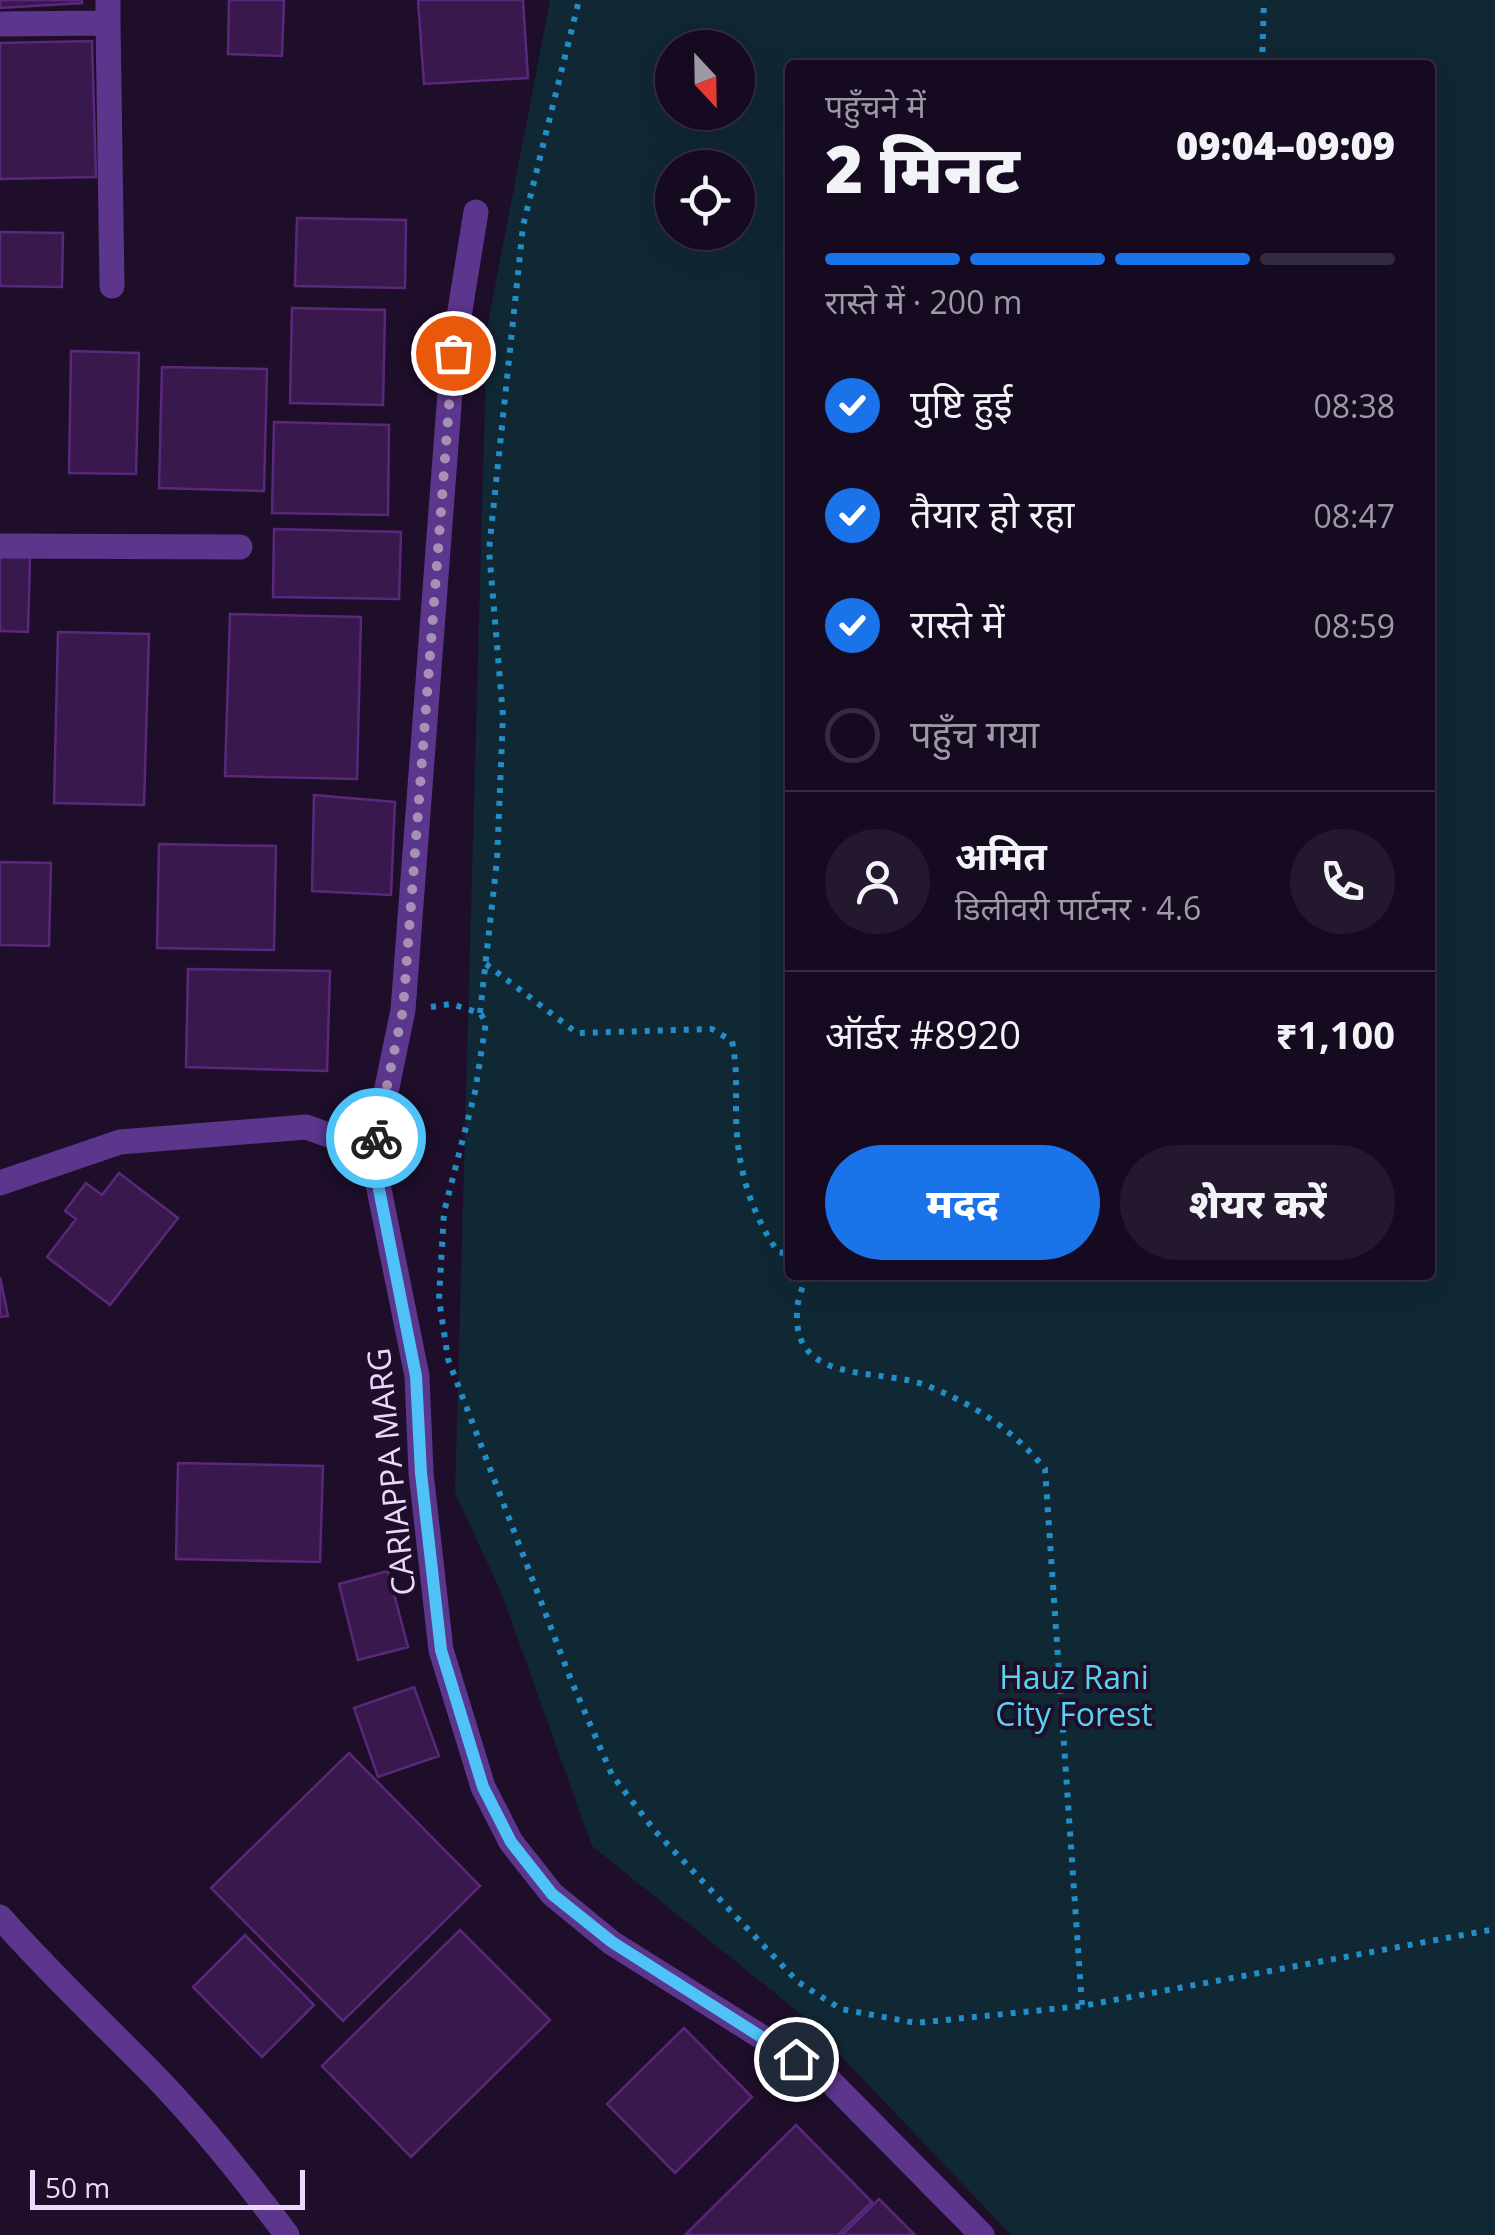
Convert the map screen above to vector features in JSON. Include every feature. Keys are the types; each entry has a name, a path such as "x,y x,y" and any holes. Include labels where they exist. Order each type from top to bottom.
{"street":[{"path":"0,24 99,15 112,286"},
{"path":"372,1154 403,1010 453,353 476,212"},
{"path":"0,546 240,547"},
{"path":"0,1183 120,1142 306,1126 372,1150 372,1154"},
{"name":"CARIAPPA MARG","path":"372,1154 416,1376 421,1473 441,1650 483,1787 511,1842 552,1894 612,1942 827,2078 982,2235"},
{"path":"0,1916 33,1956 190,2115 287,2235"}],"path":[{"path":"579,0 523,226 489,550 503,716 498,860 480,1012 486,1022 475,1092 444,1212 439,1299 448,1359 571,1680 612,1775 655,1831 798,1982 841,2009 916,2023 1082,2006 1495,1929"},
{"path":"1262,60 1264,0"},
{"path":"486,964 577,1033 712,1029 732,1041 738,1069 736,1115 744,1182 757,1222 778,1252 785,1253"},
{"path":"403,1010 451,1004 480,1012"},
{"path":"805,1280 797,1312 800,1340 825,1367 925,1384 994,1419 1024,1442 1046,1469 1082,2006"}],"green space":[{"name":"Hauz Rani City Forest","path":"550,0 1495,0 1495,2235 1011,2235 802,2015 592,1846 501,1592 455,1493 487,328"}],"building":[{"path":"0,0 82,0 82,3 0,8"},
{"path":"229,0 284,0 282,56 228,54"},
{"path":"418,0 523,0 528,78 424,84"},
{"path":"92,41 96,177 0,179 0,43"},
{"path":"297,218 406,220 405,288 295,286"},
{"path":"0,232 63,233 62,287 0,286"},
{"path":"292,308 385,310 383,405 290,403"},
{"path":"71,351 139,353 136,474 69,473"},
{"path":"162,367 267,369 264,491 159,488"},
{"path":"274,422 389,425 388,515 272,513"},
{"path":"274,529 401,532 399,599 273,597"},
{"path":"0,557 30,557 28,632 0,631"},
{"path":"230,614 361,617 357,779 225,776"},
{"path":"58,632 149,634 144,805 54,803"},
{"path":"314,795 395,802 391,895 312,891"},
{"path":"159,844 276,846 274,950 157,948"},
{"path":"0,862 51,863 49,946 0,945"},
{"path":"188,969 330,971 327,1071 186,1067"},
{"path":"119,1173 178,1218 110,1305 47,1257 76,1219 65,1211 86,1183 102,1195"},
{"path":"0,1277 8,1316 0,1317"},
{"path":"178,1463 323,1466 320,1562 176,1559"},
{"path":"388,1571 408,1647 358,1660 339,1584"},
{"path":"414,1687 439,1756 378,1777 354,1708"},
{"path":"349,1753 480,1886 343,2021 211,1888"},
{"path":"460,1930 550,2020 411,2157 322,2066"},
{"path":"245,1935 314,2005 262,2057 193,1987"},
{"path":"684,2028 752,2097 675,2173 607,2104"},
{"path":"796,2125 872,2202 838,2235 685,2235"},
{"path":"879,2199 915,2235 842,2235"}],"way so far":[{"path":"376,1138 403,1010 453,353"}],"route":[{"path":"376,1138 372,1154 416,1376 421,1473 441,1650 483,1787 511,1842 552,1894 612,1942 796,2059"}]}
